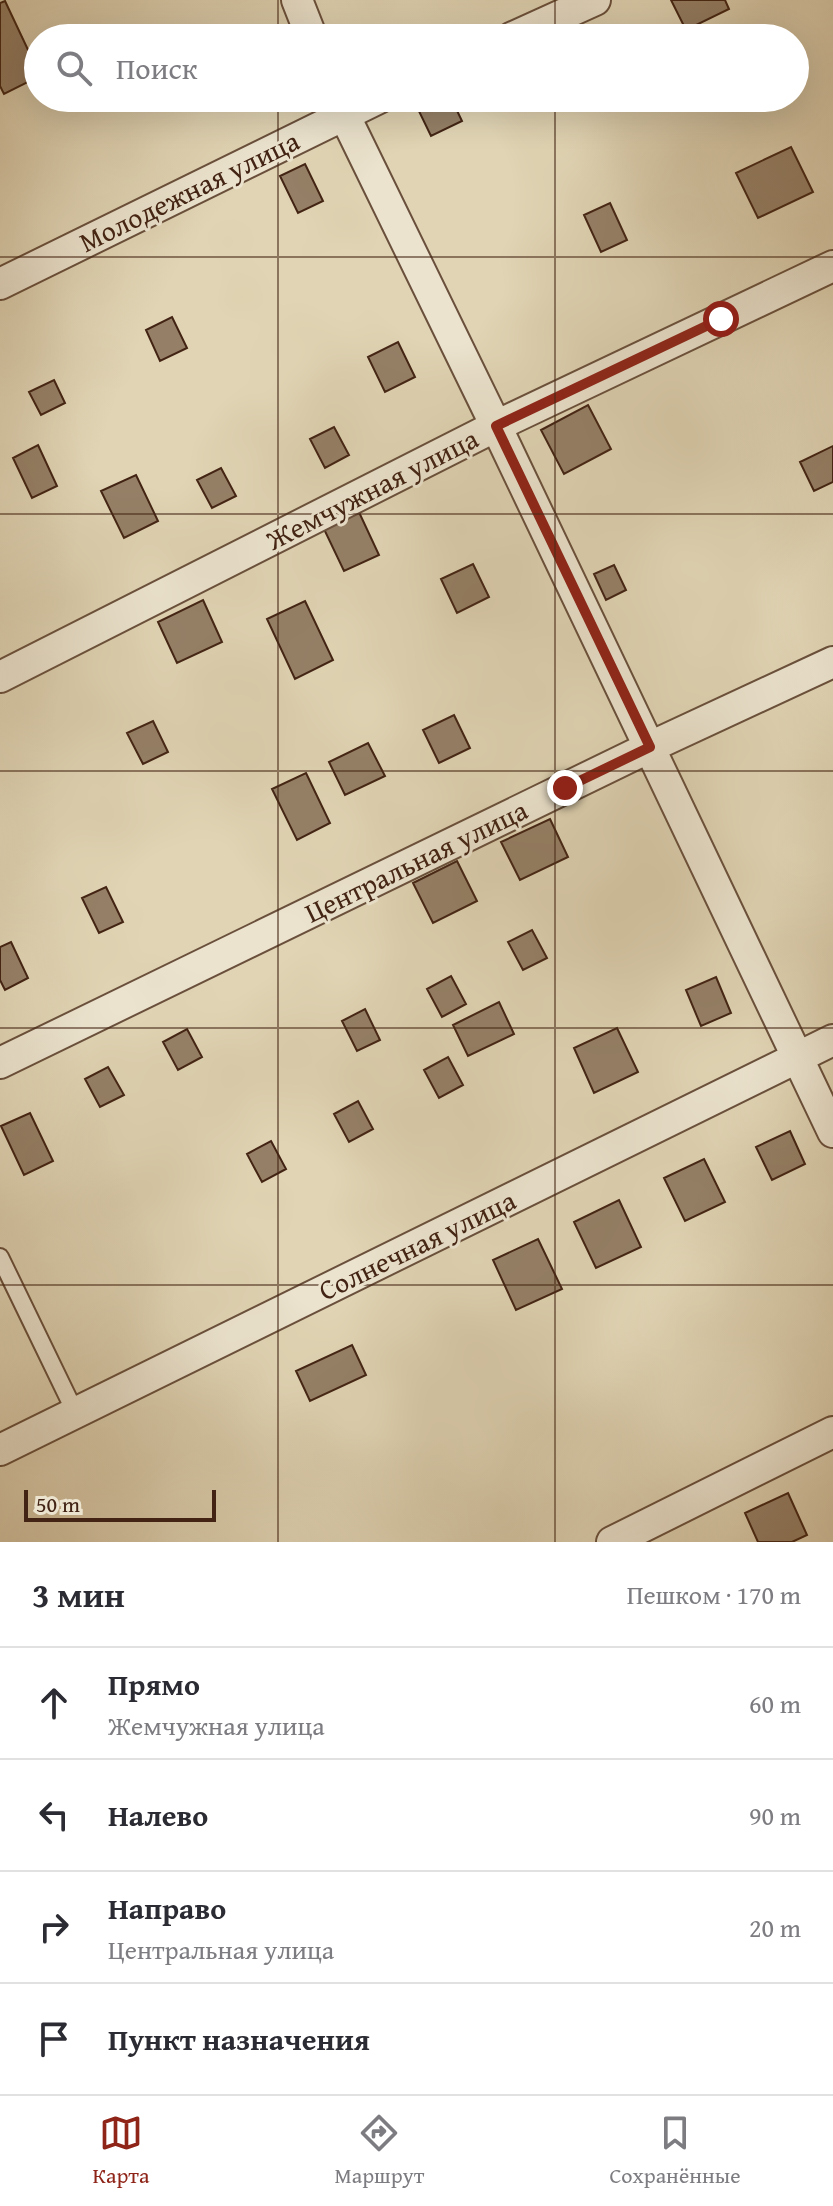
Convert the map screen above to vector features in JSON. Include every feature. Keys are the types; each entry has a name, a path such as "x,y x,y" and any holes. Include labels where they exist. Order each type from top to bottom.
{"street":[{"path":"297,0 306,24"},
{"path":"542,24 595,0"},
{"name":"Молодежная улица","path":"0,284 328,112"},
{"path":"342,112 496,426 833,1132"},
{"name":"Жемчужная улица","path":"0,677 496,426 833,266"},
{"name":"Центральная улица","path":"0,1063 650,747 833,662"},
{"name":"Солнечная улица","path":"0,1450 833,1040"},
{"path":"612,1542 833,1432"}],"lane":[{"path":"0,1257 76,1414"}],"building":[{"path":"671,0 725,0 729,9 698,24 683,24"},
{"path":"5,1 24,41 24,84 4,94 0,86 0,3"},
{"path":"419,112 458,112 462,121 431,136"},
{"path":"791,147 813,192 758,218 736,173"},
{"path":"305,164 323,201 298,213 280,176"},
{"path":"610,203 627,240 601,252 584,215"},
{"path":"172,317 187,348 160,361 146,330"},
{"path":"398,342 415,377 385,392 368,357"},
{"path":"54,380 65,403 41,415 29,392"},
{"path":"588,405 611,449 564,474 541,430"},
{"path":"334,427 349,455 325,468 310,439"},
{"path":"38,445 57,486 32,498 13,458"},
{"path":"833,446 833,482 814,491 800,462"},
{"path":"221,468 236,496 212,508 197,480"},
{"path":"136,475 158,521 124,538 101,491"},
{"path":"358,510 379,555 344,571 323,527"},
{"path":"473,564 489,597 457,613 441,579"},
{"path":"614,565 626,590 606,600 594,574"},
{"path":"203,600 222,642 177,663 158,622"},
{"path":"305,601 333,660 295,679 267,619"},
{"path":"454,715 470,748 439,763 423,730"},
{"path":"153,721 168,752 143,764 127,733"},
{"path":"368,743 385,776 345,795 329,762"},
{"path":"306,773 330,823 297,840 272,789"},
{"path":"550,819 568,857 520,880 501,842"},
{"path":"457,861 477,901 433,923 413,883"},
{"path":"106,887 123,922 99,933 82,898"},
{"path":"532,930 547,958 523,970 508,942"},
{"path":"11,942 28,978 5,990 0,980 0,947"},
{"path":"451,976 466,1004 442,1017 427,989"},
{"path":"716,977 731,1013 701,1026 686,990"},
{"path":"499,1002 514,1034 468,1056 453,1025"},
{"path":"365,1009 380,1040 357,1051 342,1021"},
{"path":"617,1028 638,1072 594,1093 574,1048"},
{"path":"187,1029 202,1057 178,1070 163,1042"},
{"path":"448,1057 463,1085 439,1098 424,1070"},
{"path":"108,1067 124,1095 100,1107 85,1079"},
{"path":"358,1101 373,1129 349,1142 334,1114"},
{"path":"30,1113 53,1161 24,1175 1,1126"},
{"path":"790,1131 805,1164 772,1180 756,1147"},
{"path":"271,1141 286,1169 262,1182 247,1154"},
{"path":"704,1159 725,1202 685,1221 664,1178"},
{"path":"619,1200 641,1247 596,1268 574,1222"},
{"path":"538,1239 562,1289 516,1310 493,1260"},
{"path":"352,1345 366,1375 310,1401 296,1371"},
{"path":"788,1493 807,1535 792,1542 758,1542 745,1513"}],"route":[{"path":"565,788 650,747 496,426 721,319"}]}
